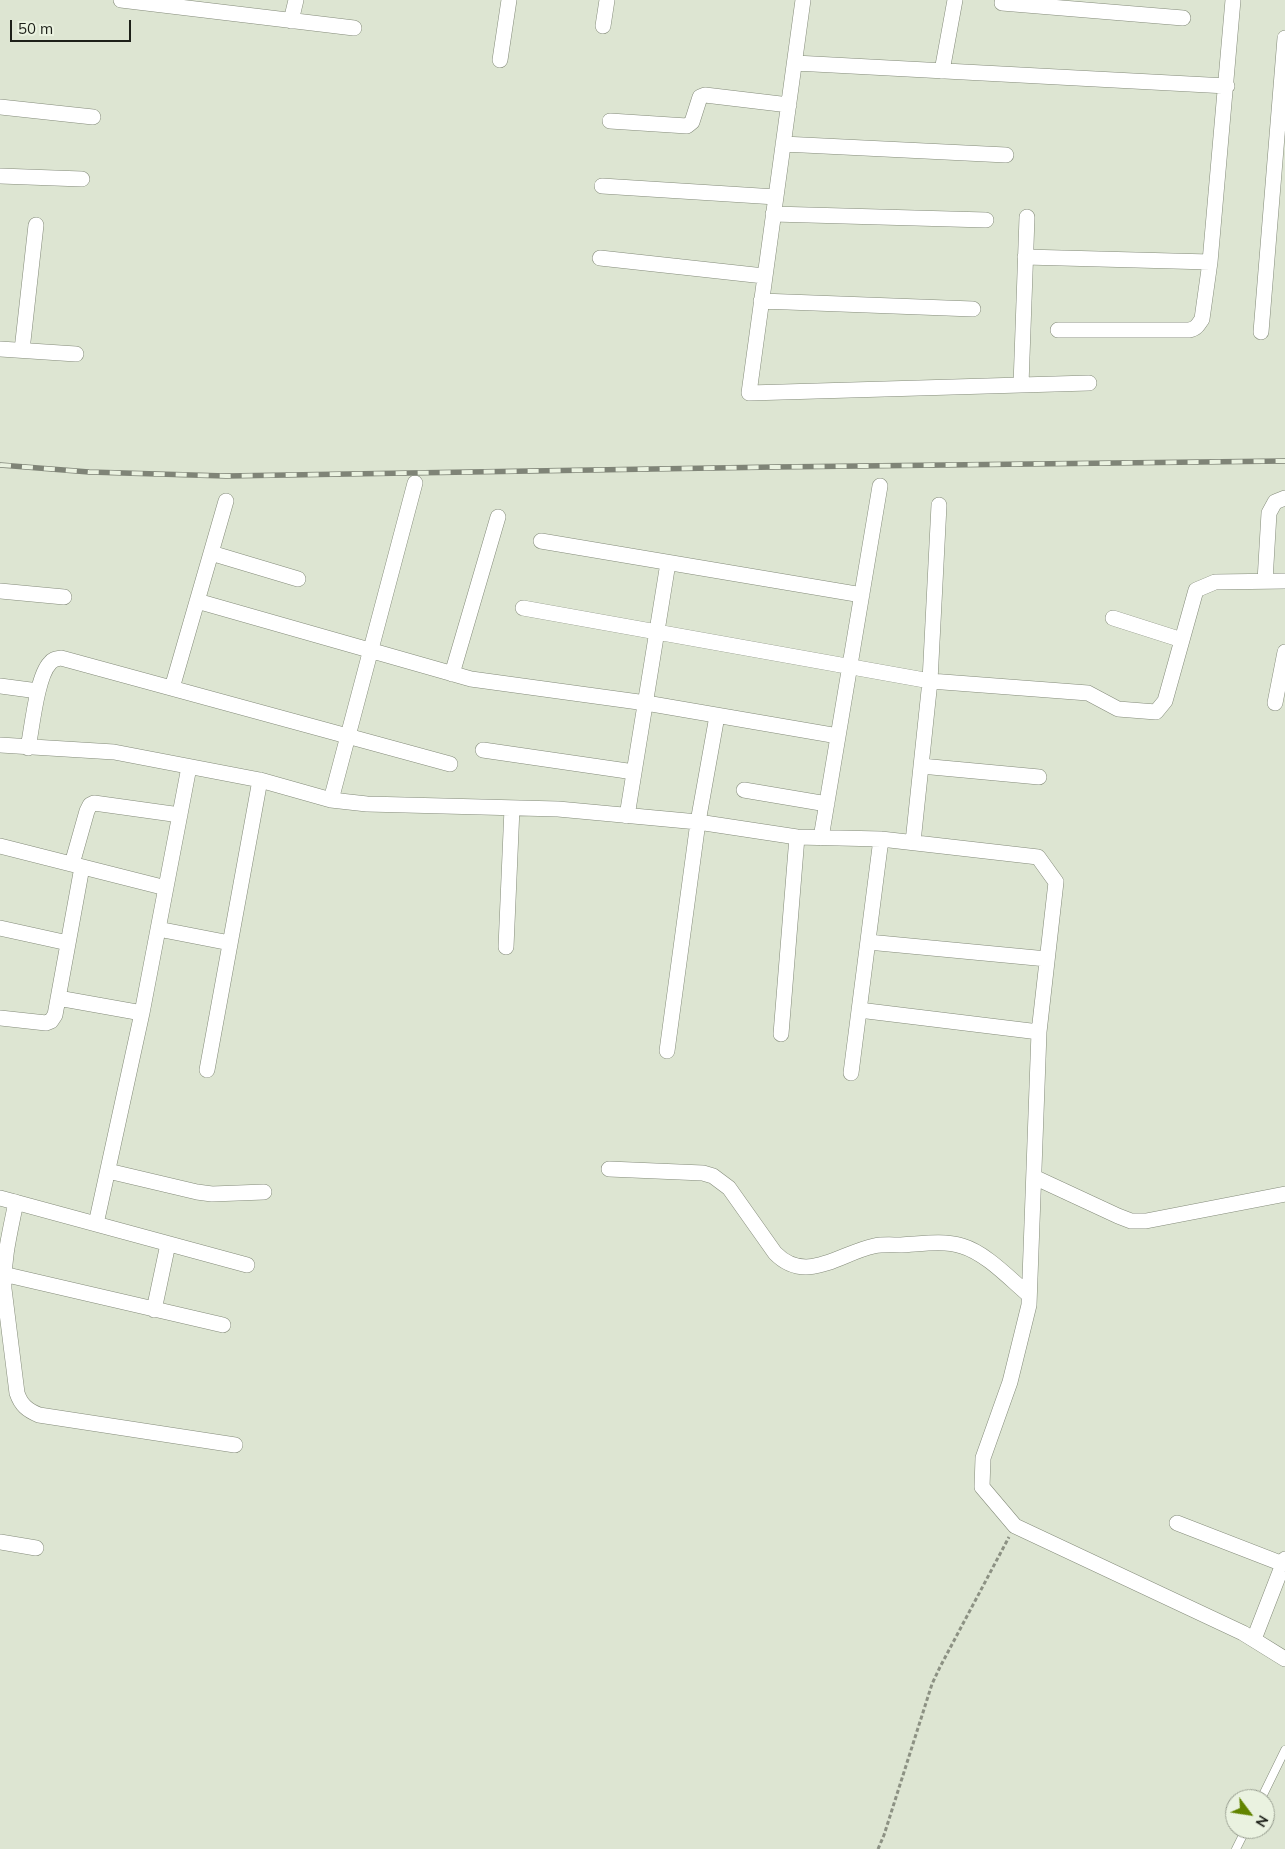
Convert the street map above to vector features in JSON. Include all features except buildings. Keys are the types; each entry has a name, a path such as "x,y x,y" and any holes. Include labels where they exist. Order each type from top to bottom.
{"street":[{"path":"120,0 159,2 354,28"},
{"path":"291,21 296,0"},
{"path":"500,60 509,0"},
{"path":"603,26 607,0"},
{"path":"803,0 749,393 1089,383"},
{"path":"942,71 955,0"},
{"path":"1058,330 1194,329 1202,319 1210,262 1227,86 1233,0"},
{"path":"1002,3 1137,7 1183,18"},
{"path":"1261,332 1279,190 1285,38"},
{"path":"795,63 1227,86"},
{"path":"610,121 687,126 692,122 700,97 706,95 789,106"},
{"path":"0,108 94,117"},
{"path":"783,144 1006,155"},
{"path":"0,176 82,179"},
{"path":"602,186 776,197"},
{"path":"773,214 986,220"},
{"path":"1021,385 1026,217"},
{"path":"22,350 36,225"},
{"path":"1025,257 1210,262"},
{"path":"600,258 764,276"},
{"path":"761,301 974,309"},
{"path":"0,348 76,354"},
{"path":"331,800 415,483"},
{"path":"821,838 880,486"},
{"path":"1265,581 1269,513 1275,502 1285,498"},
{"path":"172,688 226,501"},
{"path":"913,842 930,681 939,505"},
{"path":"452,674 498,517"},
{"path":"541,542 862,596"},
{"path":"211,553 298,579"},
{"path":"627,816 668,563"},
{"path":"523,608 930,681 1088,693 1118,709 1156,712 1165,701 1196,590 1215,582 1285,581"},
{"path":"0,591 64,597"},
{"path":"197,601 371,649 452,674 488,682 646,703 838,736"},
{"path":"1113,618 1182,640"},
{"path":"1275,703 1285,652"},
{"path":"28,748 38,691 47,666 51,661 61,658 450,764"},
{"path":"0,686 38,691"},
{"path":"667,1051 698,822 717,716"},
{"path":"0,745 114,752 189,768 260,780 331,800 367,804 558,809 698,822 797,837 881,839 1038,857 1056,882 1039,1032 1029,1305 1010,1382 983,1458 982,1487 1014,1526 1254,1639 1285,1659"},
{"path":"483,750 634,772"},
{"path":"921,766 1039,777"},
{"path":"96,1224 142,1013 189,768"},
{"path":"207,1070 260,780"},
{"path":"744,790 827,804"},
{"path":"0,1018 46,1023 51,1021 55,1015 68,943 77,865 87,811 90,805 94,803 180,815"},
{"path":"506,947 512,808"},
{"path":"781,1034 797,837"},
{"path":"852,1073 881,839"},
{"path":"0,846 166,888"},
{"path":"0,928 68,943"},
{"path":"158,929 230,943"},
{"path":"868,942 1047,959"},
{"path":"58,998 142,1013"},
{"path":"860,1010 1039,1032"},
{"path":"609,1169 703,1173 713,1176 729,1188 775,1253 784,1262 794,1266 803,1268 816,1266 875,1246 951,1244 973,1249 1029,1295"},
{"path":"108,1171 197,1192 212,1194 264,1192"},
{"path":"1034,1177 1131,1221 1146,1221 1285,1194"},
{"path":"0,1198 247,1265"},
{"path":"16,1202 3,1274 17,1393 21,1403 28,1411 39,1415 235,1445"},
{"path":"154,1310 168,1244"},
{"path":"3,1274 223,1326"},
{"path":"1178,1523 1284,1562 1279,1593 1254,1639"},
{"path":"0,1542 36,1548"}],"lane":[{"path":"1266,1789 1285,1750"}],"path":[{"path":"878,1849 936,1676 1014,1526"}],"railway":[{"path":"0,465 89,472 226,476 1285,461"}]}
